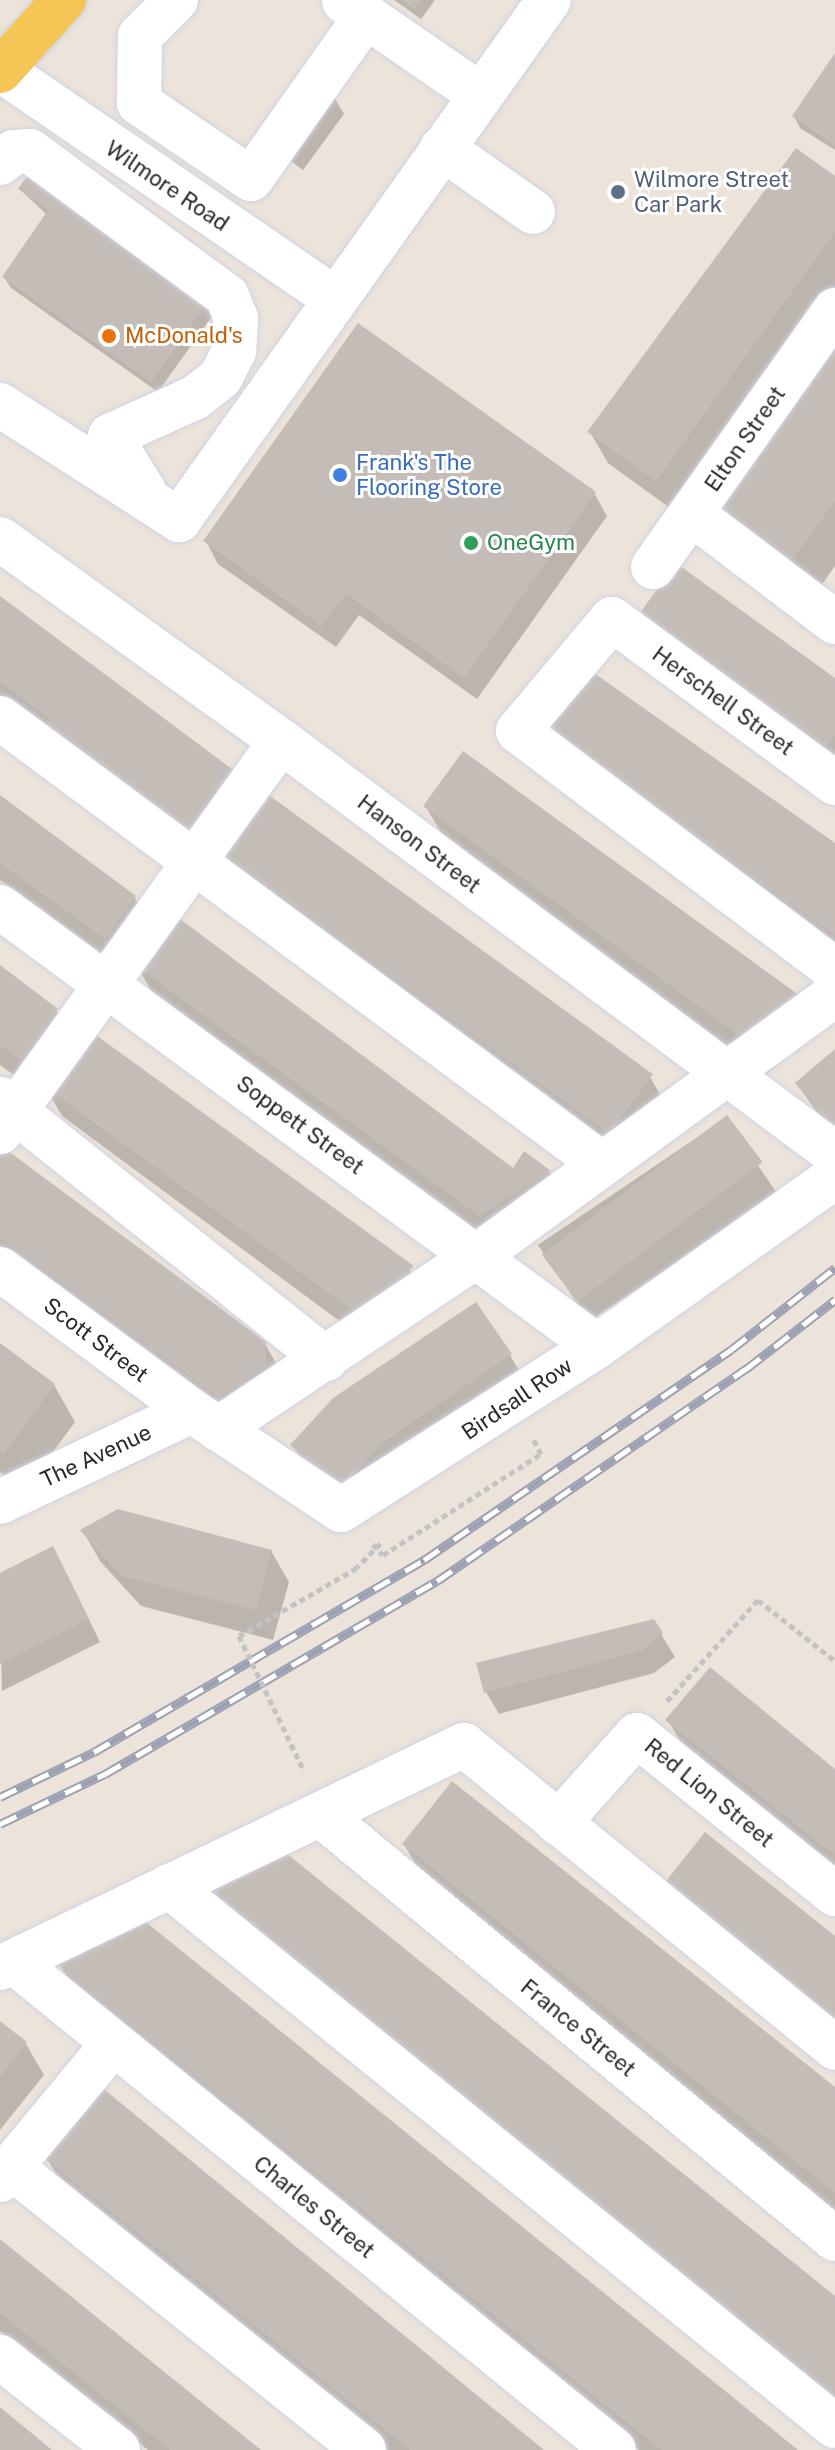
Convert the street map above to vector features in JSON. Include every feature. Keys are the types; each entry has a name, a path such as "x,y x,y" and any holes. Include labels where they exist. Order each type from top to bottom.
{"main road":[{"path":"1,71 64,0"}],"street":[{"path":"176,0 140,36 139,103 251,179 354,8 481,95"},
{"path":"0,405 179,520 549,0"},
{"name":"Wilmore Road","path":"1,71 335,299"},
{"path":"442,148 533,212"},
{"path":"0,163 14,152 30,151 227,296 236,318 234,351 220,378 194,398 110,436 131,476 156,505"},
{"name":"Elton Street","path":"653,567 835,310"},
{"path":"692,514 828,602"},
{"name":"Hanson Street","path":"0,539 281,741 835,1154"},
{"name":"Herschell Street","path":"835,783 612,619 518,731 835,970"},
{"path":"0,718 602,1164"},
{"path":"281,741 106,985 5,1114 326,1359"},
{"name":"Soppett Street","path":"0,907 478,1255 597,1346"},
{"name":"The Avenue","path":"0,1502 205,1420 326,1359 478,1255 728,1076 835,995"},
{"name":"Birdsall Row","path":"205,1420 341,1510 597,1346 835,1177"},
{"name":"Scott Street","path":"0,1269 205,1420"},
{"name":"Red Lion Street","path":"558,1823 637,1735 835,1894"},
{"path":"7,1965 464,1745 835,2048"},
{"name":"France Street","path":"322,1816 835,2239"},
{"path":"169,1886 835,2426"},
{"name":"Charles Street","path":"7,1965 113,2044 614,2450"},
{"path":"113,2044 6,2174 364,2450"},
{"path":"0,2357 118,2450"}],"path":[{"path":"304,1771 239,1636 355,1569 386,1538"},
{"path":"637,1735 758,1600 835,1661"}],"building":[{"path":"401,0 421,0 415,9"},
{"path":"835,53 835,145 792,116"},
{"path":"796,148 835,176 835,232 656,481 587,432"},
{"path":"35,165 215,292 151,382 2,277 48,210 18,189"},
{"path":"358,323 596,492 464,678 346,594 322,626 203,541"},
{"path":"835,347 835,501 785,570 712,517"},
{"path":"676,563 835,678 835,734 826,747 640,613"},
{"path":"0,596 236,772 186,841 40,733 51,720 0,682"},
{"path":"567,654 835,843 835,935 523,714"},
{"path":"463,751 801,997 761,1052 423,806"},
{"path":"259,788 653,1074 609,1134 216,848"},
{"path":"0,795 136,896 105,939 0,863"},
{"path":"172,913 513,1168 524,1151 551,1171 479,1216 132,963"},
{"path":"0,965 58,1009 21,1060 0,1045"},
{"path":"85,1027 413,1266 371,1324 43,1085"},
{"path":"835,1049 835,1130 795,1083"},
{"path":"727,1115 763,1162 577,1302 542,1255"},
{"path":"0,1145 266,1342 266,1366 218,1397 0,1237"},
{"path":"476,1302 512,1354 382,1443 340,1489 290,1445 333,1398"},
{"path":"0,1343 55,1384 3,1455 0,1452"},
{"path":"118,1509 272,1550 256,1610 121,1576 80,1530"},
{"path":"53,1546 89,1619 0,1664 0,1573"},
{"path":"654,1619 663,1633 641,1651 484,1693 476,1663"},
{"path":"710,1667 835,1769 835,1856 665,1720"},
{"path":"452,1781 835,2087 835,2193 402,1844"},
{"path":"705,1832 835,1936 835,2022 663,1885"},
{"path":"281,1849 835,2296 835,2410 201,1889"},
{"path":"141,1918 798,2450 661,2450 58,1965 58,1957"},
{"path":"0,2021 27,2042 0,2077"},
{"path":"100,2086 544,2450 410,2450 44,2158"},
{"path":"0,2239 261,2450 170,2450 0,2313"},
{"path":"0,2407 52,2450 0,2450"}],"railway":[{"path":"0,1797 94,1752 424,1560 732,1349 835,1268"},
{"path":"0,1824 105,1774 437,1581 746,1369 835,1300"}],"place":[{"name":"Wilmore Street Car Park","path":"618,192"},
{"name":"McDonald's","path":"109,336"},
{"name":"Frank's The Flooring Store","path":"340,475"},
{"name":"OneGym","path":"471,543"}]}
